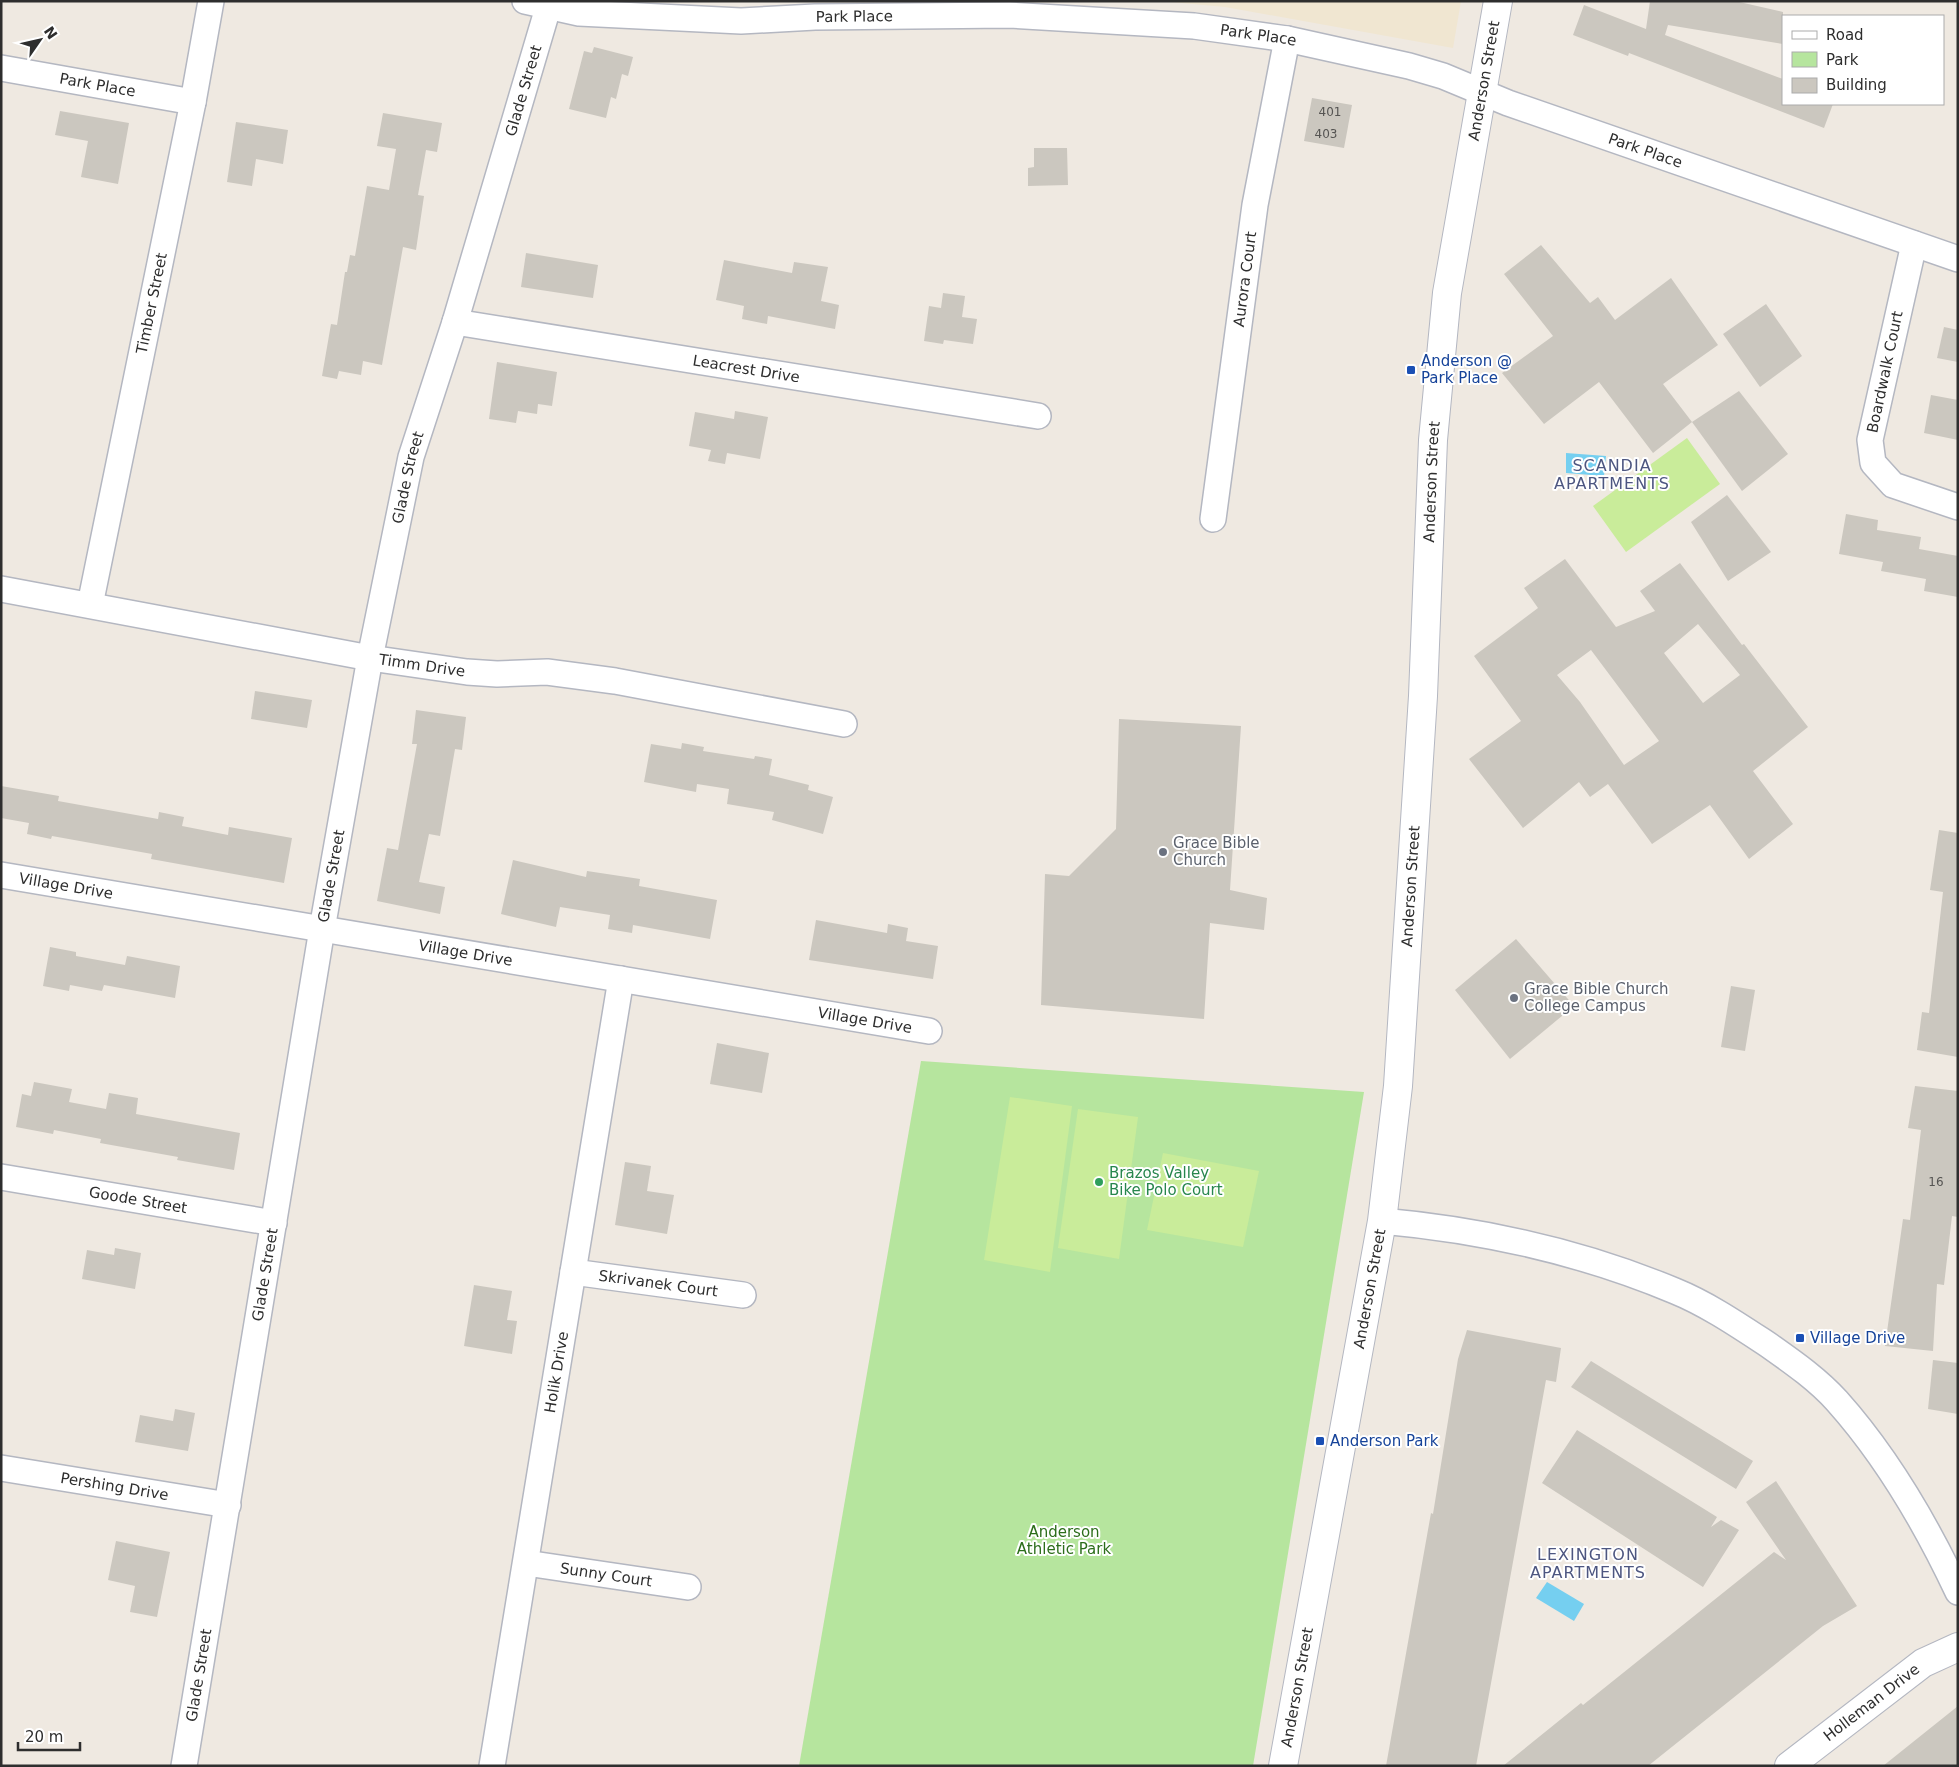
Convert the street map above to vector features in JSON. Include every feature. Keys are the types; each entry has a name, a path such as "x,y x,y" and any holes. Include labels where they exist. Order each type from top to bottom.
{"street":[{"name":"Timber Street","path":"90,605 193,102 211,1"},
{"name":"Anderson Street","path":"1283,1766 1382,1221 1398,1086 1422,696 1433,440 1447,293 1498,1"},
{"name":"Park Place","path":"542,3 579,13 741,21 816,9 1086,18 1194,26 1287,39 1409,66 1443,76 1481,93 1958,259"},
{"name":"Glade Street","path":"184,1766 322,928 370,658 411,457 455,322 542,3"},
{"name":"Aurora Court","path":"1213,519 1256,205 1287,39"},
{"name":"Park Place","path":"1,68 193,102"},
{"name":"Boardwalk Court","path":"1914,244 1870,440 1872,464 1893,485 1958,507"},
{"name":"Leacrest Drive","path":"455,322 1038,416"},
{"name":"Timm Drive","path":"1,589 370,658 467,672 497,674 547,672 615,681 844,724"},
{"name":"Village Drive","path":"1,875 929,1031"},
{"name":"Holik Drive","path":"492,1766 621,979"},
{"name":"Goode Street","path":"1,1177 274,1223"},
{"path":"1382,1221 1423,1225 1506,1240 1583,1258 1676,1291 1744,1328 1799,1366 1836,1401 1892,1473 1934,1542 1958,1592"},
{"name":"Skrivanek Court","path":"573,1272 742,1295"},
{"name":"Pershing Drive","path":"1,1468 228,1505"},
{"name":"Sunny Court","path":"526,1563 688,1587"},
{"name":"Holleman Drive","path":"1789,1766 1923,1664 1958,1647"}],"shaded area":[{"path":"1160,1 1461,1 1453,48 1225,7"}],"green space":[{"path":"1687,438 1720,484 1626,552 1593,506"},
{"name":"Anderson Athletic Park","path":"921,1061 1364,1092 1253,1766 799,1766"},
{"path":"1010,1097 1072,1106 1050,1272 984,1260"},
{"name":"Brazos Valley Bike Polo Court","path":"1078,1109 1138,1117 1119,1259 1058,1248"},
{"path":"1163,1153 1259,1171 1243,1247 1147,1230"}],"water":[{"path":"1566,453 1606,456 1604,476 1566,473"},
{"path":"1547,1582 1584,1604 1574,1621 1536,1598"}],"building":[{"path":"1650,1 1735,1 1783,12 1782,44 1668,25 1665,35 1782,79 1782,105 1833,105 1824,128 1629,53 1628,56 1573,35 1584,5 1646,29"},
{"path":"594,47 633,57 628,76 622,74 616,99 611,97 606,118 569,109 584,51 592,53"},
{"path":"1312,98 1352,105 1344,148 1304,141"},
{"path":"60,111 129,123 118,184 81,177 88,141 55,135"},
{"path":"383,113 442,123 437,152 426,150 418,195 424,196 416,250 403,247 382,365 363,361 361,375 339,371 337,379 322,376 331,324 337,325 345,272 347,272 350,255 355,256 367,186 389,190 396,149 377,146"},
{"path":"236,122 288,130 283,164 256,159 252,186 227,182"},
{"path":"1034,148 1067,148 1068,185 1028,186 1028,168 1034,167"},
{"path":"1541,245 1590,303 1598,297 1615,320 1671,278 1718,345 1663,384 1692,422 1653,453 1599,382 1544,424 1502,373 1553,336 1504,274"},
{"path":"526,253 598,265 593,298 521,287"},
{"path":"724,260 792,273 794,262 828,267 821,301 839,305 835,329 768,316 767,324 742,319 744,306 716,300"},
{"path":"943,293 965,296 962,317 977,319 973,344 944,340 943,344 924,341 929,306 941,308"},
{"path":"1766,304 1802,356 1760,387 1723,334"},
{"path":"1944,327 1958,330 1958,362 1937,358"},
{"path":"497,362 557,372 552,406 538,404 537,414 518,411 516,423 489,419"},
{"path":"1739,391 1788,454 1742,491 1692,422"},
{"path":"1931,395 1958,400 1958,440 1924,433"},
{"path":"735,411 768,417 760,459 727,453 725,464 708,461 711,450 689,446 695,412 734,419"},
{"path":"1727,495 1771,552 1728,581 1691,522"},
{"path":"1846,514 1878,520 1877,530 1921,537 1919,549 1958,556 1958,597 1924,591 1926,579 1881,571 1883,562 1839,554"},
{"path":"1565,559 1616,627 1655,611 1640,591 1680,563 1742,645 1744,644 1808,727 1753,771 1793,824 1749,859 1710,805 1652,844 1608,784 1590,797 1579,782 1523,828 1469,759 1521,721 1474,656 1538,608 1524,588","holes":["1698,624 1740,675 1703,703 1664,653","1591,650 1659,741 1624,765 1580,702 1557,675"]},
{"path":"255,691 312,700 307,728 251,719"},
{"path":"416,710 466,717 462,750 455,749 440,836 429,834 419,882 445,887 440,914 377,901 387,848 398,850 417,744 412,744"},
{"name":"Grace Bible Church","path":"1119,719 1241,726 1230,890 1267,898 1264,930 1210,923 1204,1019 1041,1005 1045,874 1069,876 1116,829"},
{"path":"682,743 704,747 703,751 754,759 755,756 772,759 769,775 809,785 808,790 833,797 823,834 772,820 774,812 727,804 729,789 697,784 696,792 644,782 651,744 681,749"},
{"path":"1,786 59,796 58,801 158,819 159,812 184,817 182,826 228,835 229,827 292,838 284,883 151,859 152,854 52,836 51,839 27,834 29,823 1,818"},
{"path":"1939,830 1958,833 1958,1057 1917,1050 1922,1012 1929,1013 1943,892 1930,890"},
{"path":"513,860 586,877 587,871 640,879 639,886 717,900 710,939 633,925 632,933 608,929 610,915 560,907 556,927 501,914"},
{"path":"816,920 887,933 888,924 908,928 906,941 938,946 933,979 809,960"},
{"name":"Grace Bible Church College Campus","path":"1516,939 1574,1006 1510,1059 1455,990"},
{"path":"50,947 76,952 76,956 125,965 127,956 180,966 175,998 104,985 102,991 70,985 69,991 43,986"},
{"path":"1731,986 1755,990 1745,1051 1721,1047"},
{"path":"717,1043 769,1053 762,1093 710,1084"},
{"path":"34,1082 72,1089 69,1102 106,1109 109,1093 138,1098 136,1114 240,1133 234,1170 177,1160 178,1157 100,1143 101,1139 54,1130 53,1134 16,1127 22,1094 31,1096"},
{"path":"1915,1086 1958,1091 1958,1217 1952,1216 1944,1285 1937,1284 1933,1351 1885,1346 1903,1219 1910,1220 1921,1130 1908,1128"},
{"path":"625,1162 651,1166 647,1191 674,1195 667,1234 615,1225"},
{"path":"115,1248 141,1253 135,1289 82,1279 87,1250 114,1255"},
{"path":"474,1285 512,1291 507,1320 517,1321 512,1354 464,1346"},
{"path":"1467,1330 1561,1348 1556,1382 1546,1380 1476,1766 1386,1766 1431,1513 1433,1514 1458,1359"},
{"path":"1933,1360 1958,1363 1958,1414 1928,1409"},
{"path":"1591,1361 1753,1461 1736,1489 1571,1387"},
{"path":"175,1409 195,1413 188,1451 135,1442 140,1415 173,1421"},
{"path":"1577,1430 1717,1517 1711,1527 1721,1520 1739,1530 1703,1587 1542,1483"},
{"path":"1776,1481 1857,1606 1823,1626 1648,1766 1503,1766 1581,1703 1583,1705 1774,1552 1786,1560 1746,1502"},
{"path":"116,1541 170,1552 157,1617 130,1612 135,1586 108,1580"},
{"path":"1958,1706 1958,1766 1883,1766"}],"place":[{"name":"Anderson @ Park Place","path":"1411,370"},
{"name":"Grace Bible Church","path":"1163,852"},
{"name":"Grace Bible Church College Campus","path":"1514,998"},
{"name":"Brazos Valley Bike Polo Court","path":"1099,1182"},
{"name":"Village Drive","path":"1800,1338"},
{"name":"Anderson Park","path":"1320,1441"}],"district":[{"name":"SCANDIA APARTMENTS","path":"1612,474"},
{"name":"LEXINGTON APARTMENTS","path":"1588,1563"}]}
